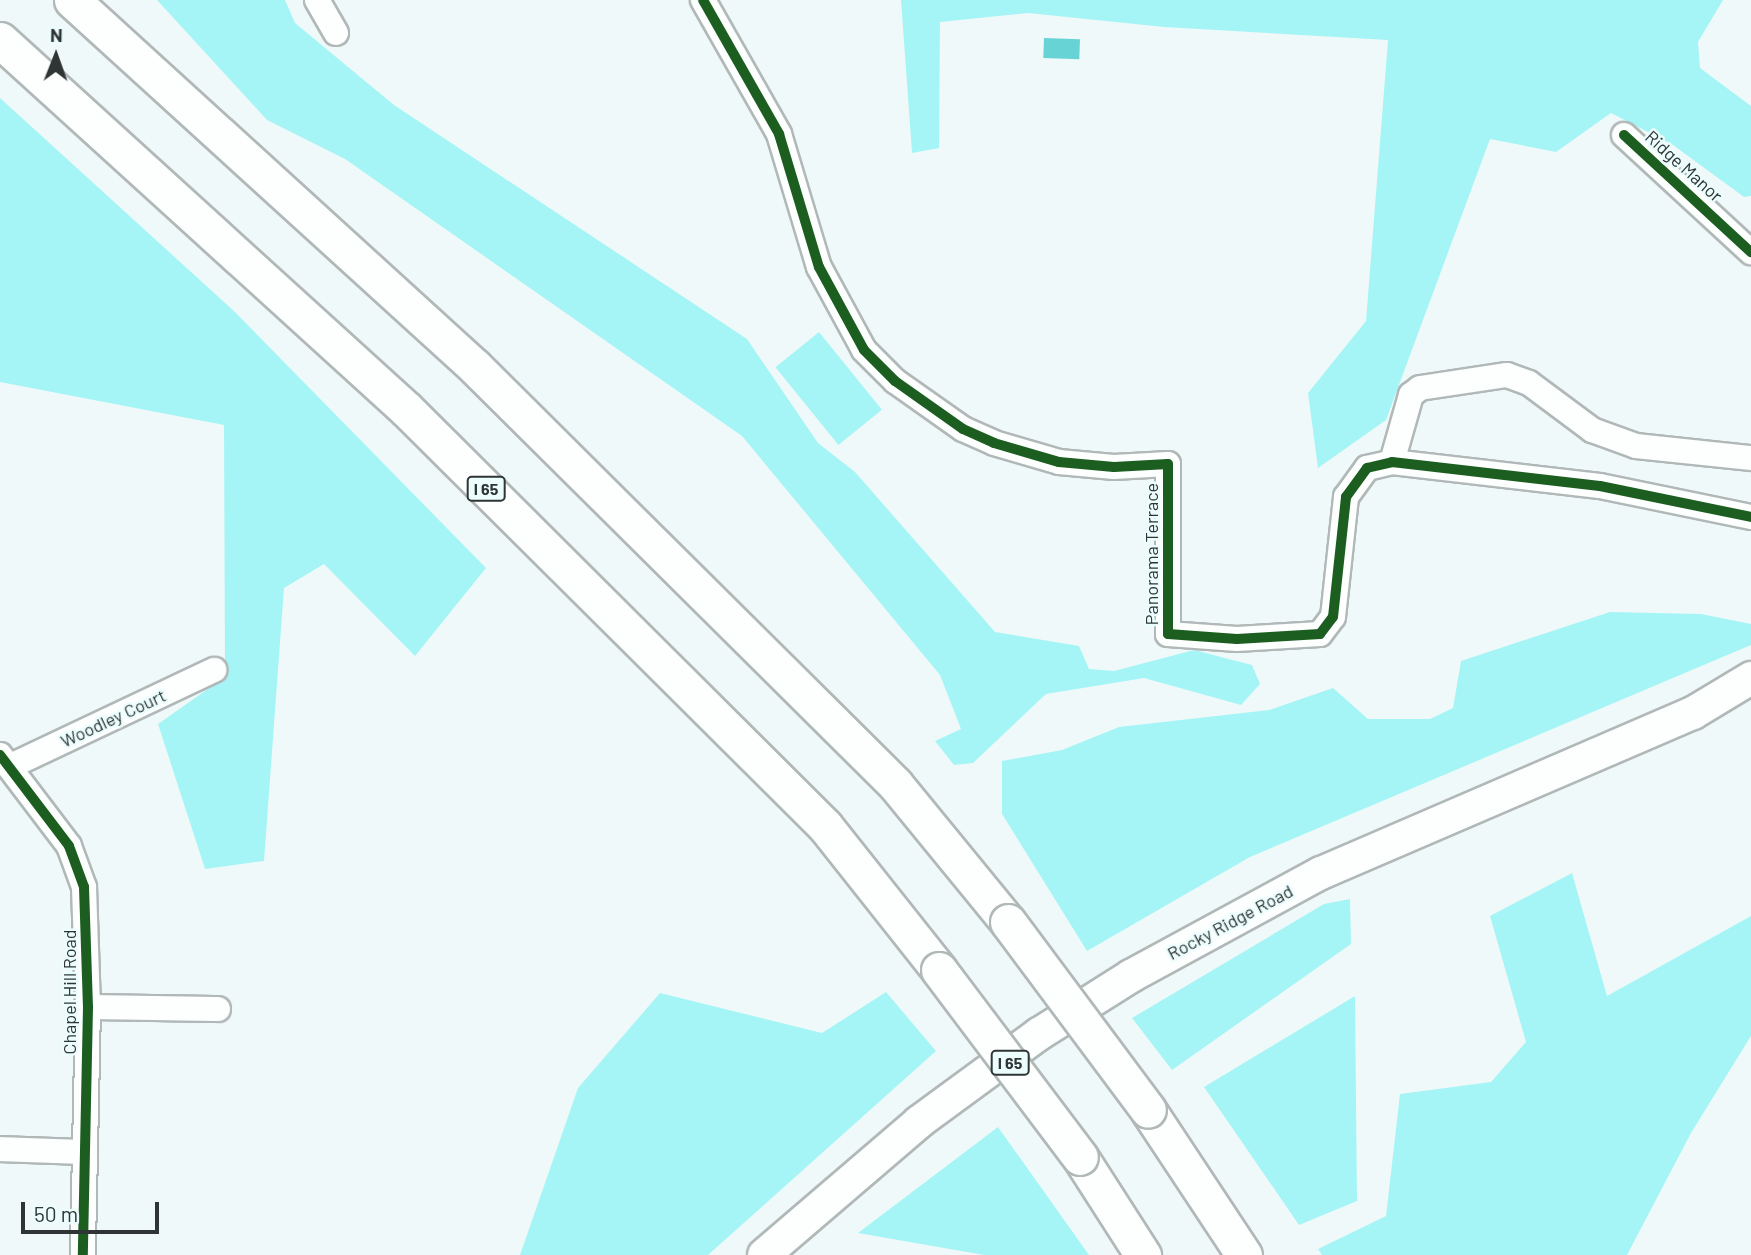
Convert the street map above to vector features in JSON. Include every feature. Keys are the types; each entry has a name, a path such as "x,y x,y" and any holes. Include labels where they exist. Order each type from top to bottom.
{"highway":[{"path":"72,0 475,367 895,784 1007,922 1148,1110 1246,1255"},
{"name":"I 65","path":"0,40 415,418 825,826 939,970 1080,1157 1143,1255"}],"main road":[{"name":"Rocky Ridge Road","path":"764,1255 919,1122 1039,1034 1132,976 1321,873 1693,713 1751,678"}],"street":[{"path":"317,0 336,33"},
{"name":"Panorama Terrace","path":"703,0 767,110 789,161 819,267 864,350 895,381 963,429 994,443 1059,462 1168,464 1168,634 1237,639 1320,634 1333,617 1346,497 1367,468 1392,462"},
{"name":"Ridge Manor","path":"1624,135 1751,252"},
{"path":"1751,458 1636,446 1592,430 1530,383 1507,375 1420,388 1411,395 1392,462 1600,486 1751,517"},
{"name":"Woodley Court","path":"6,760 214,670"},
{"name":"Chapel Hill Road","path":"6,760 69,846 83,887 88,1007 83,1255"},
{"path":"88,1007 218,1009"},
{"path":"0,1149 85,1152"}],"shaded area":[{"path":"157,0 285,0 295,23 394,105 747,339 818,443 855,472 995,632 1079,646 1089,669 1114,671 1194,650 1252,665 1260,684 1241,705 1144,678 1046,694 973,763 954,765 935,741 961,729 940,675 742,436 345,159 267,120"},
{"path":"901,0 1723,0 1698,42 1700,68 1751,106 1751,196 1744,197 1673,145 1611,113 1556,152 1490,139 1386,420 1318,468 1308,393 1366,321 1388,40 1164,27 1028,13 940,22 939,148 912,153"},
{"path":"1044,38 1080,39 1079,59 1043,58"},
{"path":"0,98 235,312 486,568 415,656 324,564 284,588 264,861 205,869 158,724 225,677 224,425 0,382"},
{"path":"819,332 882,410 838,445 775,367"},
{"path":"1610,612 1701,614 1751,624 1751,645 1250,857 1087,951 1002,814 1002,761 1062,750 1119,727 1269,710 1333,688 1368,719 1430,719 1453,708 1461,661"},
{"path":"1572,873 1607,996 1751,916 1751,1036 1691,1133 1627,1255 1322,1255 1318,1249 1386,1216 1400,1094 1491,1082 1526,1042 1490,916"},
{"path":"1350,899 1351,944 1172,1070 1132,1018 1324,904"},
{"path":"886,992 936,1051 708,1255 520,1255 578,1088 660,993 822,1033"},
{"path":"1355,996 1357,1201 1299,1225 1204,1087"},
{"path":"998,1127 1089,1255 984,1255 858,1233"}],"cycle path":[{"path":"703,0 779,134 819,267 864,350 895,381 963,429 994,443 1059,462 1114,467 1168,464 1168,634 1237,639 1320,634 1333,617 1346,497 1367,468 1392,462 1600,486 1751,517"},
{"path":"1624,135 1751,252"},
{"path":"0,755 69,846 84,887 88,1007 83,1255"}]}
